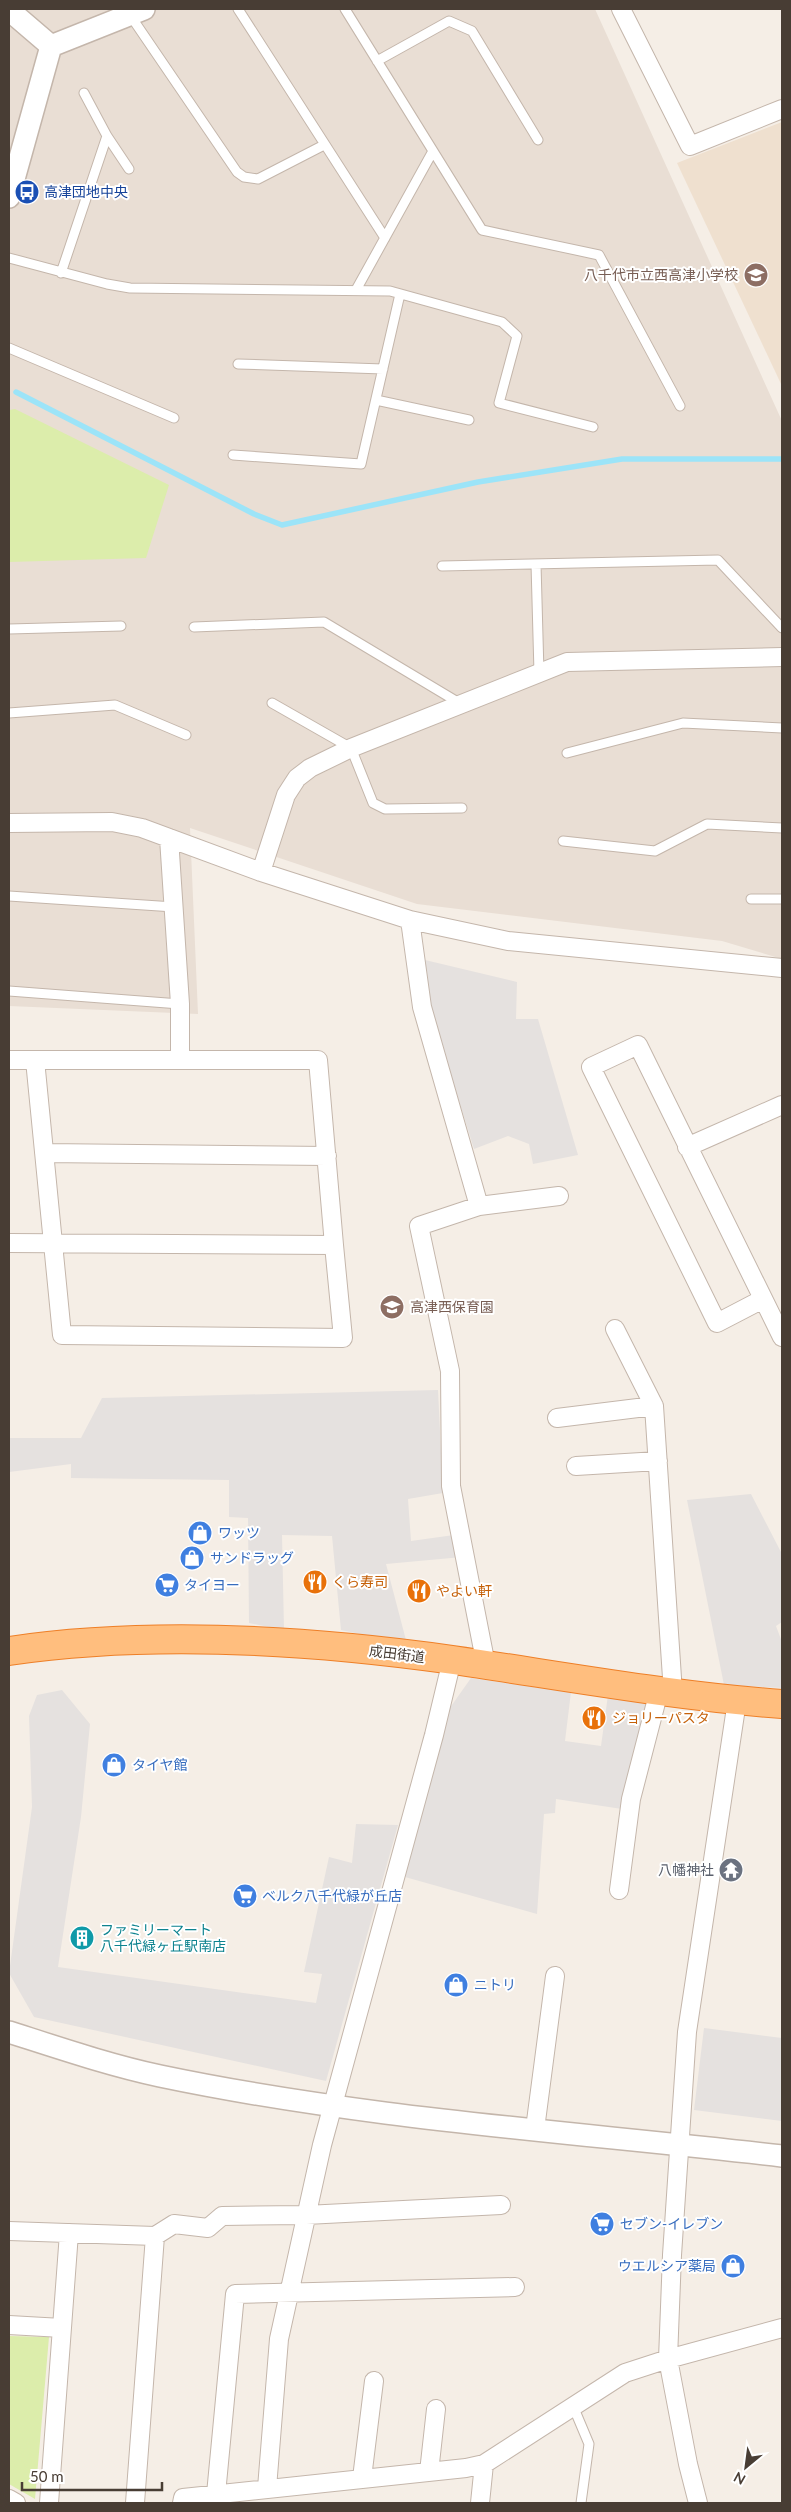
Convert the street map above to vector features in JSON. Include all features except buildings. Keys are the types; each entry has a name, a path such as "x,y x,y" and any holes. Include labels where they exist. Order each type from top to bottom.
{"highway":[{"name":"成田街道","path":"9,1652 41,1646 152,1640 251,1641 339,1647 452,1660 666,1692 737,1701 782,1704"}],"street":[{"path":"621,9 690,146 782,109"},
{"path":"9,10 51,46"},
{"path":"51,46 136,12"},
{"path":"9,197 51,46"},
{"path":"261,872 286,795 297,778 310,768 351,748 567,662 782,657"},
{"path":"9,823 112,822 142,828 261,872 410,920 508,941 782,968"},
{"path":"169,838 180,1004 180,1059"},
{"path":"410,920 422,1007 479,1206"},
{"path":"763,1299 717,1323 592,1067 638,1045 782,1337"},
{"path":"9,1060 180,1059 318,1060 343,1338 62,1335 36,1060"},
{"path":"687,1147 782,1105"},
{"path":"44,1153 327,1156"},
{"path":"486,1666 451,1486 450,1371 419,1226 479,1206 560,1196"},
{"path":"9,1243 334,1245"},
{"path":"615,1329 654,1406 658,1461 666,1692 631,1799 619,1890"},
{"path":"557,1418 654,1406"},
{"path":"576,1466 658,1461"},
{"path":"267,2488 279,2339 306,2215 322,2145 434,1735 452,1660"},
{"path":"698,2503 688,2464 668,2359 687,2032 737,1701"},
{"path":"535,2128 555,1976"},
{"path":"9,2032 99,2060 160,2076 333,2107 782,2156"},
{"path":"9,2231 155,2236 174,2224 208,2228 222,2216 306,2215 501,2205"},
{"path":"49,2503 69,2233"},
{"path":"135,2503 155,2236"},
{"path":"216,2494 235,2294 515,2286"},
{"path":"9,2324 62,2328"},
{"path":"182,2503 183,2498 429,2472 484,2464 626,2373 668,2359 782,2328"},
{"path":"362,2478 374,2380"},
{"path":"429,2472 436,2409"},
{"path":"480,2503 484,2464"},
{"path":"9,2499 16,2503"}],"lane":[{"path":"238,9 385,238"},
{"path":"345,9 482,230 599,255 680,406"},
{"path":"136,12 236,172 244,177 258,179 324,145"},
{"path":"377,61 449,21 472,31 538,140"},
{"path":"84,93 107,136 129,169"},
{"path":"61,273 107,136"},
{"path":"356,290 433,151"},
{"path":"9,258 61,273 130,288 390,291 502,322 517,336 499,403 593,427"},
{"path":"234,455 362,464 400,294"},
{"path":"9,348 174,418"},
{"path":"238,364 383,369"},
{"path":"376,400 469,420"},
{"path":"442,566 718,560 782,628"},
{"path":"536,564 539,673"},
{"path":"194,627 324,622 461,704"},
{"path":"9,629 121,626"},
{"path":"272,703 351,748 373,802 385,809 462,808"},
{"path":"9,713 115,705 186,735"},
{"path":"566,753 683,723 782,728"},
{"path":"564,841 655,851 707,824 782,828"},
{"path":"9,896 174,906"},
{"path":"751,899 782,899"},
{"path":"9,991 180,1004"},
{"path":"574,2406 589,2444 581,2503"}],"shaded area":[{"path":"9,9 595,9 782,421 782,959 722,941 417,904 190,828 198,1014 9,1006"},
{"name":"八千代市立西高津小学校","path":"782,122 782,386 677,163"},
{"path":"425,960 517,982 516,1019 538,1019 578,1155 533,1164 529,1144 508,1136 474,1149 429,1005"},
{"path":"438,1390 443,1493 408,1499 411,1541 454,1535 462,1557 386,1564 407,1644 341,1630 332,1536 282,1535 284,1630 249,1623 248,1518 229,1517 229,1480 71,1478 71,1464 9,1472 9,1438 81,1438 102,1398"},
{"path":"751,1494 782,1554 782,1622 776,1626 782,1642 782,1688 724,1685 687,1500"},
{"path":"471,1678 571,1692 565,1741 601,1746 608,1695 648,1700 622,1809 556,1799 555,1813 544,1814 537,1914 405,1877 447,1712"},
{"path":"62,1690 90,1724 81,1817 58,1967 316,2003 322,1974 304,1972 329,1857 352,1863 356,1824 398,1825 326,2081 34,2017 9,1973 32,1807 29,1716 37,1695"},
{"path":"704,2028 782,2038 782,2121 694,2110"}],"green space":[{"path":"15,409 169,485 146,558 9,562 9,410"},
{"path":"9,2336 49,2337 35,2499 9,2484"}],"waterway":[{"path":"16,392 254,514 282,525 478,482 622,459 782,459"}],"place":[{"name":"高津団地中央","path":"27,192"},
{"name":"八千代市立西高津小学校","path":"756,275"},
{"name":"高津西保育園","path":"392,1307"},
{"name":"ワッツ","path":"200,1533"},
{"name":"サンドラッグ","path":"192,1558"},
{"name":"くら寿司","path":"315,1582"},
{"name":"タイヨー","path":"167,1585"},
{"name":"やよい軒","path":"419,1591"},
{"name":"ジョリーパスタ","path":"594,1718"},
{"name":"タイヤ館","path":"114,1765"},
{"name":"八幡神社","path":"731,1870"},
{"name":"ベルク八千代緑が丘店","path":"245,1896"},
{"name":"ファミリーマート 八千代緑ヶ丘駅南店","path":"82,1938"},
{"name":"ニトリ","path":"456,1985"},
{"name":"セブン-イレブン","path":"602,2224"},
{"name":"ウエルシア薬局","path":"733,2266"}]}
